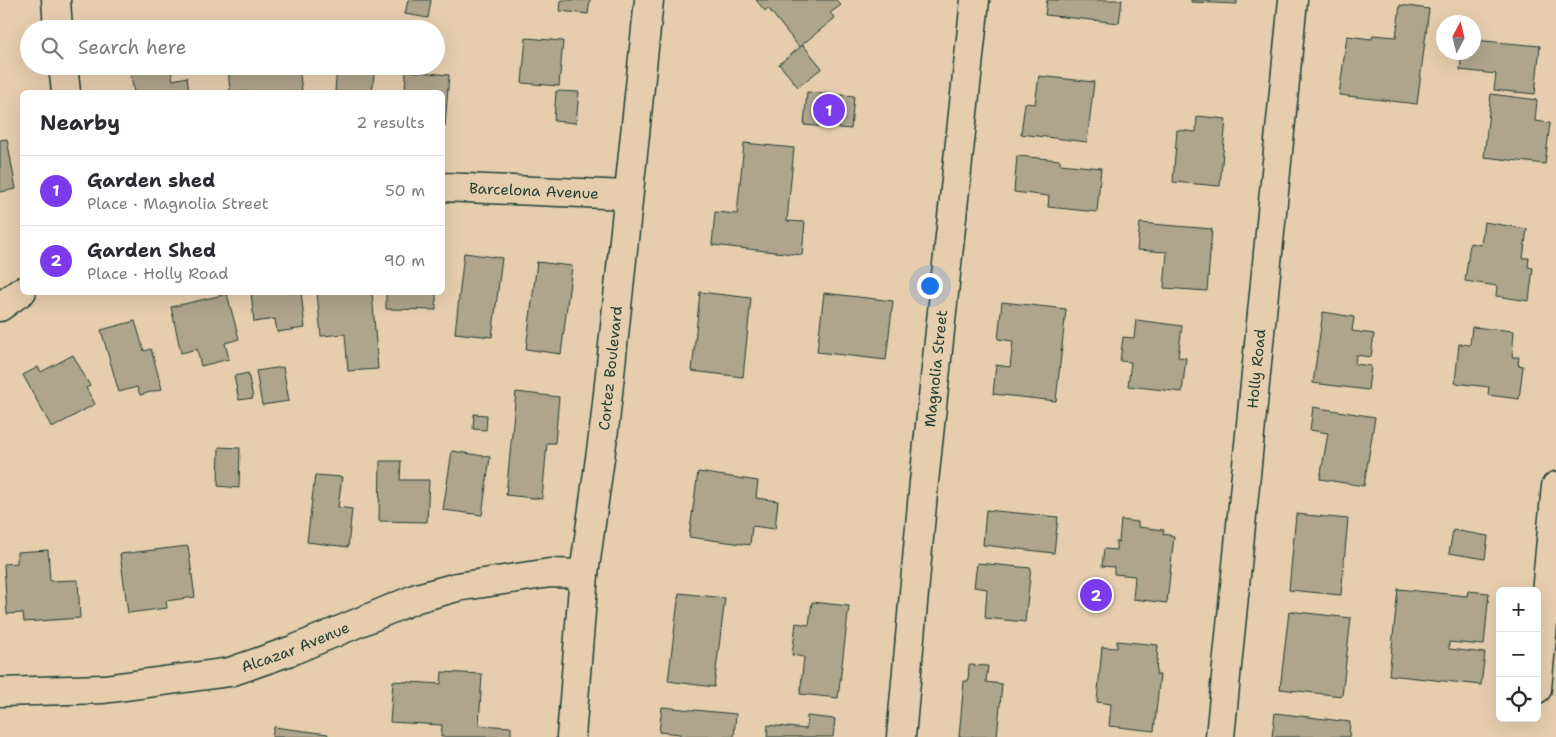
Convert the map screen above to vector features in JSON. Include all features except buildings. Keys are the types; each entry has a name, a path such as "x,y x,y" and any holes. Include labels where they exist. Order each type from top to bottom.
{"street":[{"path":"56,0 57,20"},
{"name":"Cortez Boulevard","path":"571,737 584,574 605,422 627,195 649,0"},
{"name":"Magnolia Street","path":"900,737 924,482 975,0"},
{"name":"Holly Road","path":"1220,737 1293,0"},
{"path":"63,75 66,90"},
{"name":"Barcelona Avenue","path":"445,187 627,195"},
{"path":"0,307 20,292"},
{"path":"1538,677 1555,515 1556,486"},
{"name":"Alcazar Avenue","path":"0,692 104,689 230,672 293,650 417,598 457,586 550,573 584,574"}],"place":[{"name":"Garden shed","path":"829,110"},
{"name":"Garden Shed","path":"1096,595"}]}
